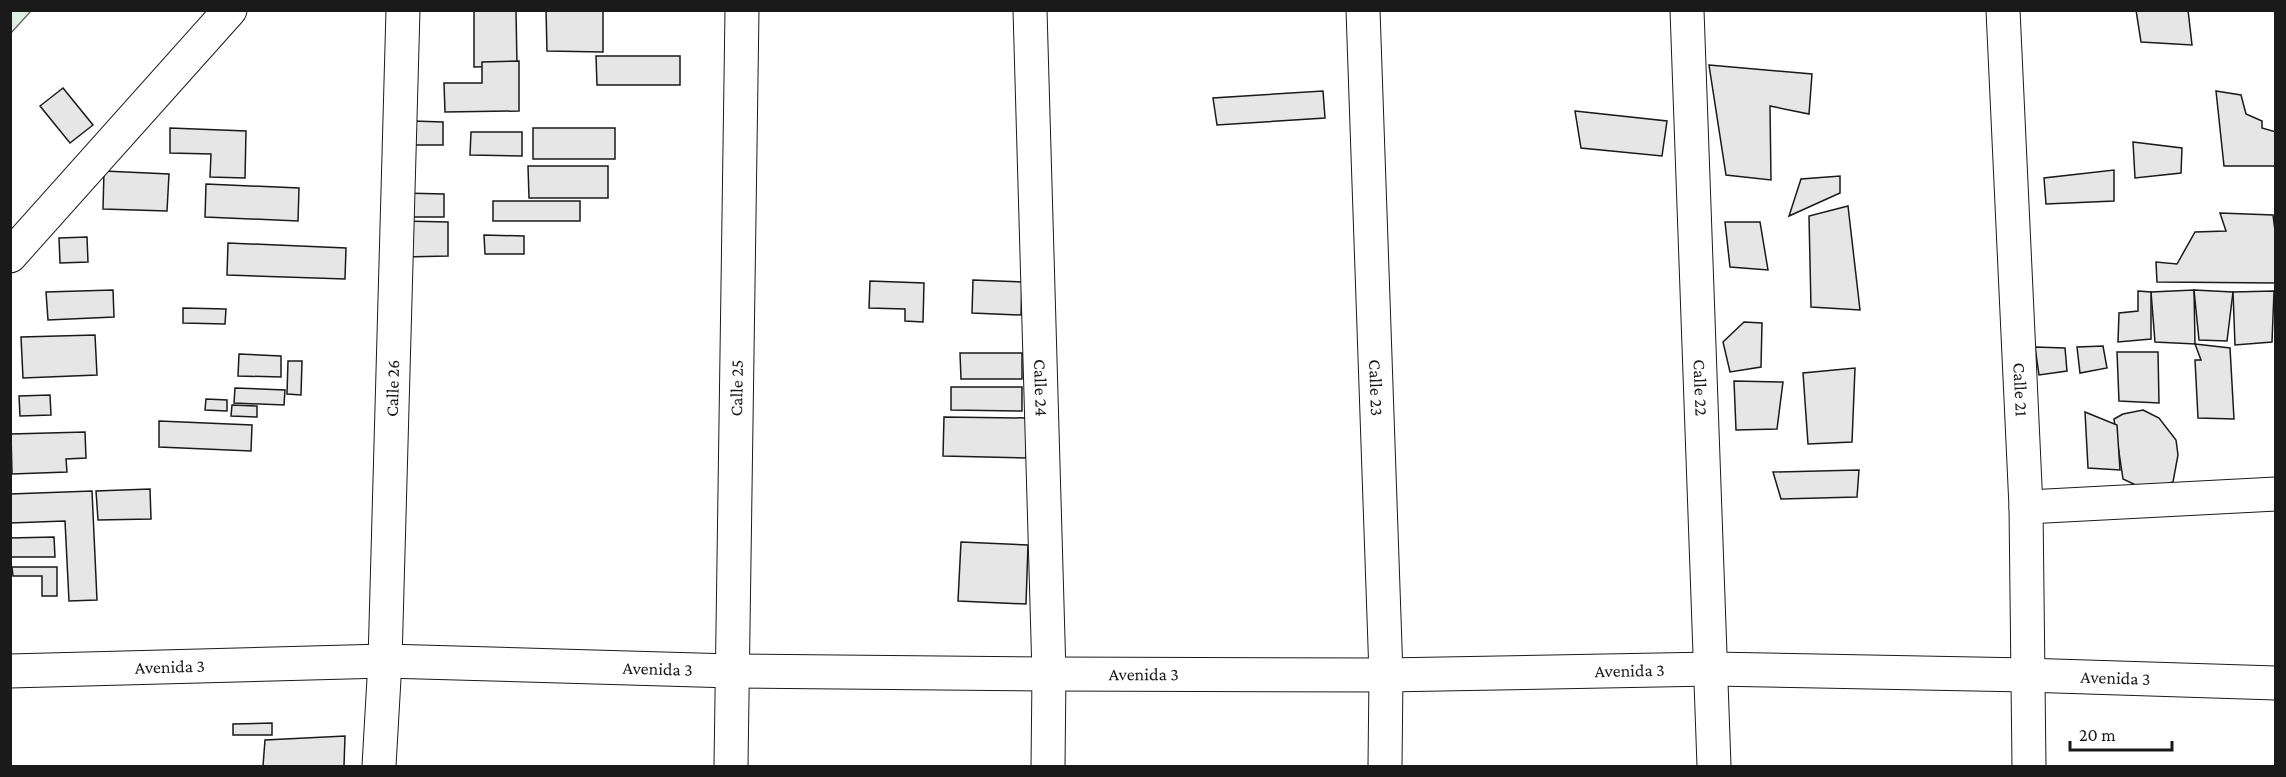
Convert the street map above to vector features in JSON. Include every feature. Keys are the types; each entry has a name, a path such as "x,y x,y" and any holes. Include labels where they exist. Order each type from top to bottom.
{"street":[{"path":"10,256 230,10"},
{"name":"Calle 26","path":"379,766 385,661 403,10"},
{"name":"Calle 25","path":"730,766 742,10"},
{"name":"Calle 24","path":"1030,10 1049,674 1048,766"},
{"name":"Calle 23","path":"1363,10 1386,675 1385,766"},
{"name":"Calle 22","path":"1687,10 1714,766"},
{"name":"Calle 21","path":"2003,10 2026,507 2030,766"},
{"path":"2026,507 2276,494"},
{"name":"Avenida 3","path":"10,671 385,661 732,671 1049,674 1386,675 1712,669 2027,675 2276,683"}],"green space":[{"path":"10,11 31,11 11,33"}],"building":[{"path":"474,10 516,10 517,66 474,67"},
{"path":"546,10 603,10 603,52 547,51"},
{"path":"2136,10 2188,10 2192,45 2141,42"},
{"path":"596,56 680,56 680,85 597,85"},
{"path":"519,61 519,111 445,112 444,83 482,83 482,62"},
{"path":"1709,65 1812,74 1809,114 1770,106 1771,180 1726,175"},
{"path":"63,88 93,125 70,143 40,106"},
{"path":"1323,91 1325,118 1217,125 1213,98"},
{"path":"2216,91 2241,95 2246,114 2262,121 2262,128 2276,132 2276,166 2224,166"},
{"path":"1575,111 1667,121 1662,156 1581,148"},
{"path":"413,121 443,122 443,145 414,145"},
{"path":"170,128 246,131 245,178 210,177 211,154 170,153"},
{"path":"533,128 615,128 615,159 533,159"},
{"path":"471,132 522,132 522,156 470,155"},
{"path":"2133,142 2182,148 2181,173 2135,178"},
{"path":"528,166 608,166 608,198 529,198"},
{"path":"2114,170 2114,201 2046,204 2044,178"},
{"path":"104,171 169,174 167,211 103,209"},
{"path":"1840,176 1840,193 1789,216 1801,179"},
{"path":"206,184 299,188 298,221 205,217"},
{"path":"402,193 444,194 444,217 403,217"},
{"path":"493,201 580,201 580,221 493,221"},
{"path":"1848,206 1860,310 1811,307 1809,216"},
{"path":"2220,213 2273,215 2276,239 2276,283 2157,282 2156,262 2177,264 2195,232 2226,231"},
{"path":"403,221 448,222 448,256 404,257"},
{"path":"1725,222 1760,222 1768,270 1730,267"},
{"path":"484,235 524,236 524,254 485,254"},
{"path":"87,237 88,262 60,263 59,238"},
{"path":"228,243 346,248 345,279 227,275"},
{"path":"973,280 1022,282 1021,315 972,313"},
{"path":"870,281 924,283 923,322 905,321 905,309 869,308"},
{"path":"113,290 114,317 48,320 46,292"},
{"path":"2194,290 2195,344 2155,342 2151,292"},
{"path":"2194,290 2233,292 2227,341 2199,340"},
{"path":"2138,291 2151,292 2151,339 2118,342 2119,313 2138,311"},
{"path":"2274,291 2272,342 2235,345 2233,292"},
{"path":"183,308 226,309 225,324 183,323"},
{"path":"1744,322 1762,323 1761,367 1730,372 1723,342"},
{"path":"95,335 97,375 23,378 21,337"},
{"path":"2195,344 2230,348 2234,419 2198,418 2195,360 2201,360"},
{"path":"2103,346 2107,368 2080,373 2077,347"},
{"path":"2035,347 2065,348 2067,371 2039,375"},
{"path":"2117,352 2158,352 2159,403 2119,401"},
{"path":"960,353 1022,353 1022,379 961,379"},
{"path":"239,354 281,356 281,377 238,376"},
{"path":"288,361 302,361 301,395 287,394"},
{"path":"1855,368 1852,442 1808,444 1803,373"},
{"path":"1734,381 1783,382 1777,429 1736,430"},
{"path":"951,387 1022,387 1022,411 951,410"},
{"path":"235,388 285,390 284,405 234,403"},
{"path":"50,395 51,415 20,416 19,396"},
{"path":"206,399 227,400 227,411 205,410"},
{"path":"232,405 257,406 257,417 231,416"},
{"path":"2143,410 2159,418 2176,440 2178,455 2173,482 2144,489 2123,479 2114,419 2123,414"},
{"path":"2085,412 2117,425 2120,470 2088,468"},
{"path":"944,417 1027,418 1026,458 943,456"},
{"path":"159,421 252,425 251,451 159,447"},
{"path":"85,432 86,458 66,459 67,472 12,474 11,434"},
{"path":"1859,470 1857,497 1781,499 1773,472"},
{"path":"150,489 151,519 98,520 96,491"},
{"path":"92,491 97,600 69,601 65,521 10,523 10,494"},
{"path":"54,537 55,557 10,557 10,538"},
{"path":"961,542 1028,545 1026,604 958,601"},
{"path":"12,567 57,567 57,596 42,596 42,576 13,576"},
{"path":"272,723 272,735 233,735 233,724"},
{"path":"345,736 344,766 263,766 265,740"}]}
